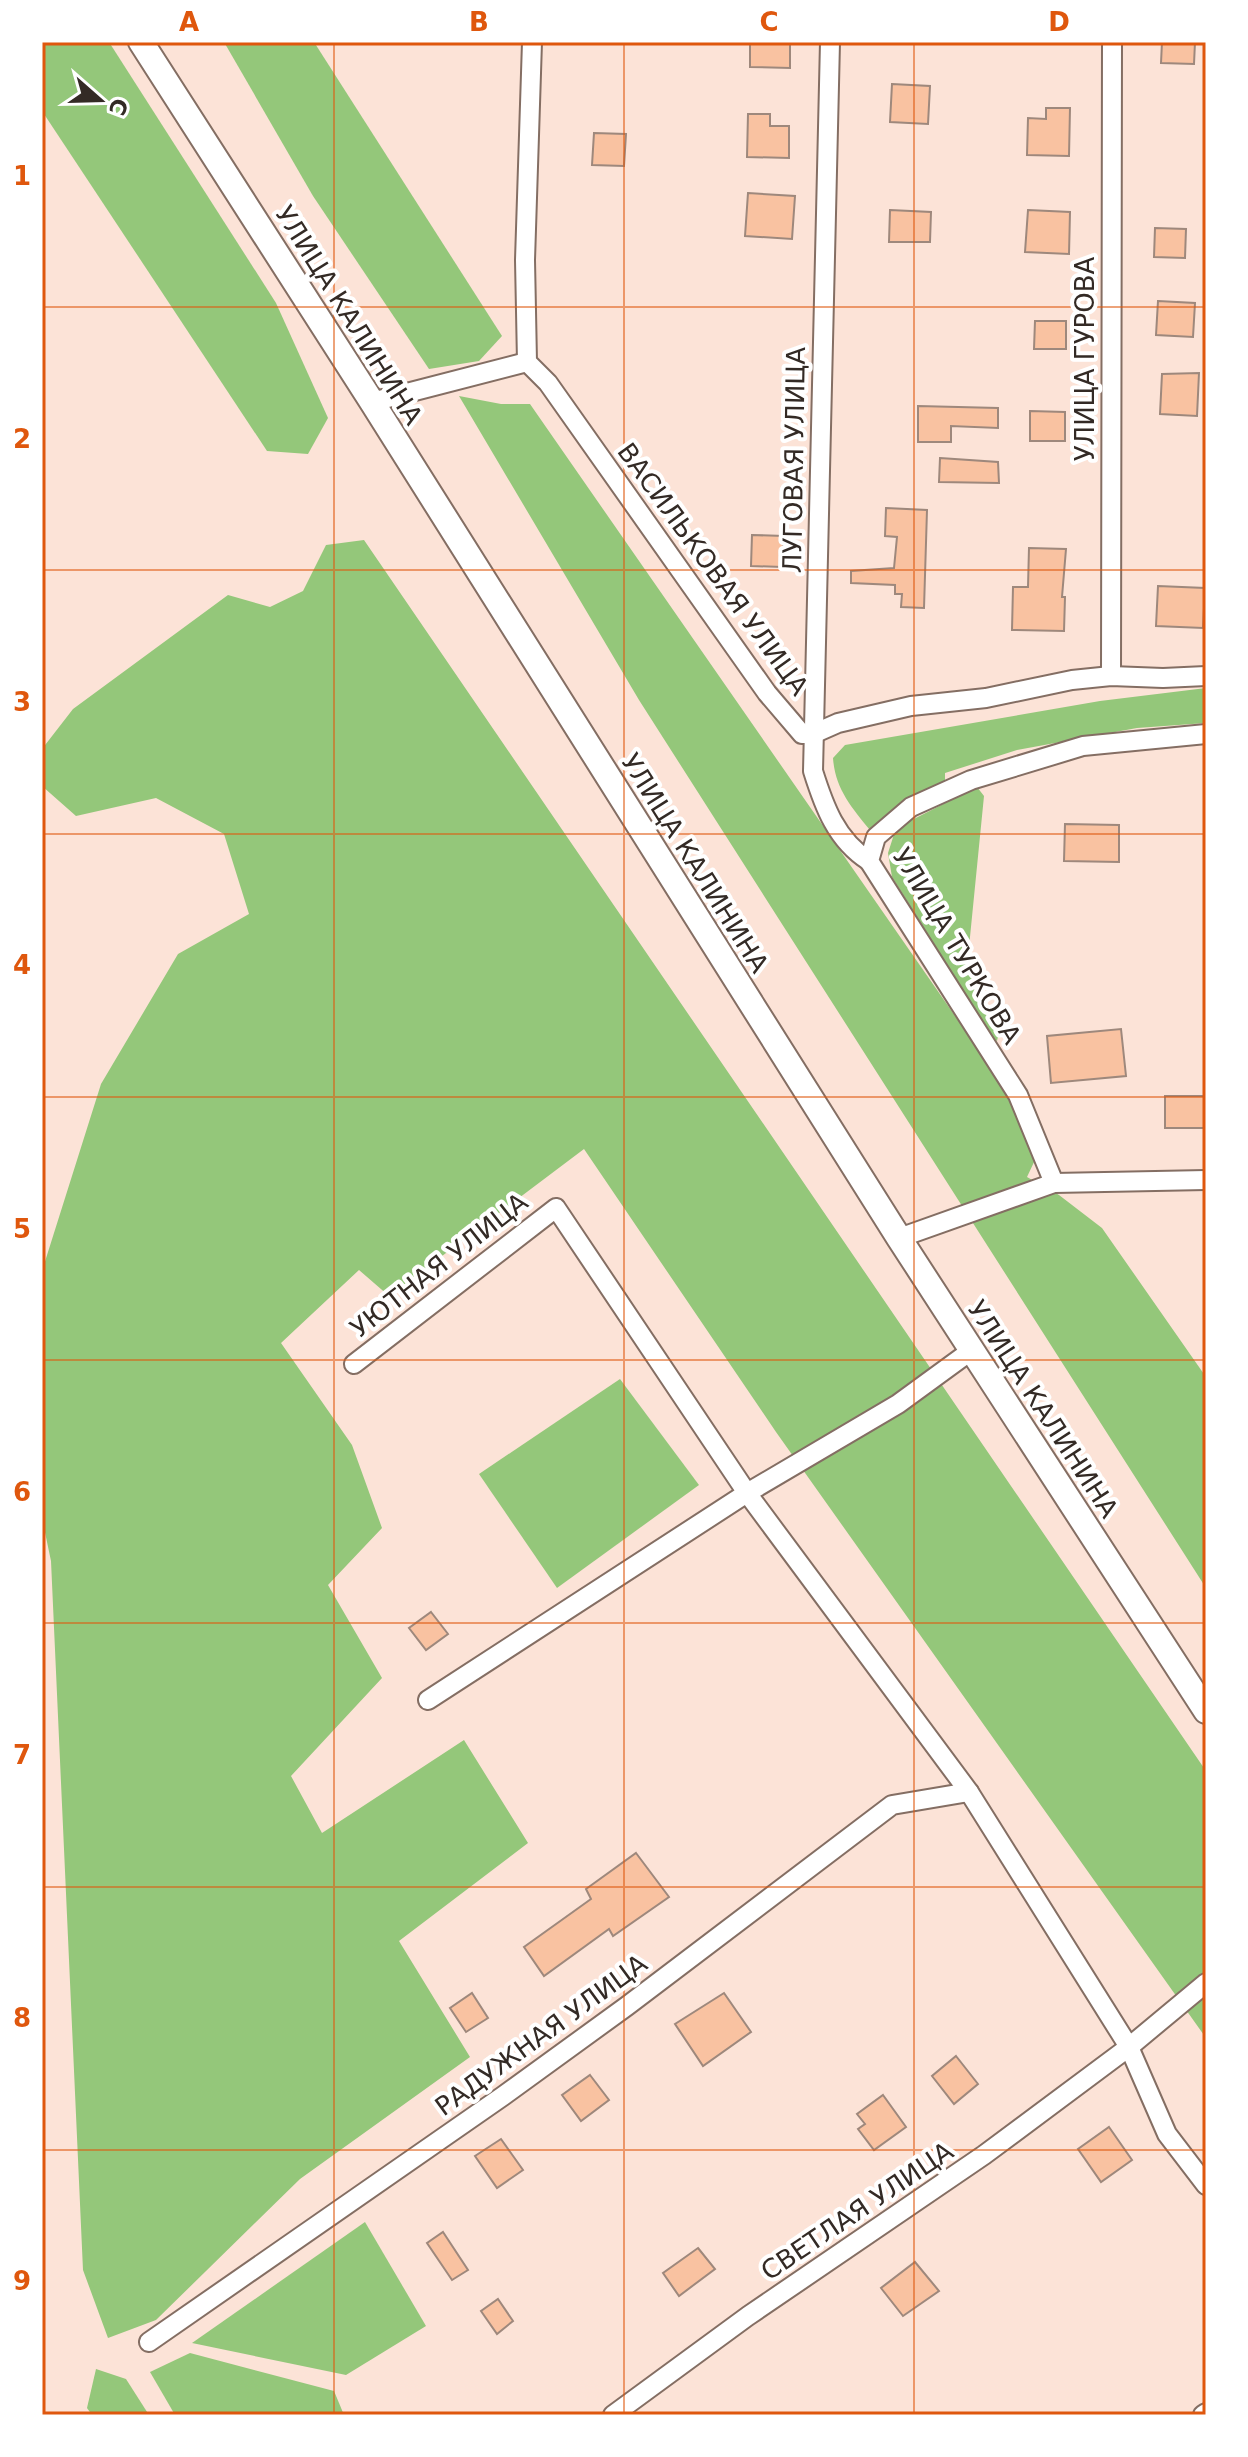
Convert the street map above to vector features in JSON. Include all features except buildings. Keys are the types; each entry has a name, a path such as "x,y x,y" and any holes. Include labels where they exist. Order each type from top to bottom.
{"main road":[{"name":"УЛИЦА КАЛИНИНА","path":"141,42 899,1238 1206,1711"}],"street":[{"path":"372,402 527,362 525,260 532,42"},
{"name":"ЛУГОВАЯ УЛИЦА","path":"830,42 813,771 825,808 852,850 869,861"},
{"name":"УЛИЦА ГУРОВА","path":"1111,676 1112,42"},
{"name":"ВАСИЛЬКОВАЯ УЛИЦА","path":"527,362 548,383 767,693 802,734 813,734"},
{"path":"813,734 838,723 911,706 986,698 1072,680 1111,676 1206,676"},
{"name":"УЛИЦА ТУРКОВА","path":"1054,1183 1018,1095 869,861 876,837 911,807 971,780 1083,746 1206,734"},
{"path":"899,1238 1054,1183 1206,1180"},
{"name":"УЮТНАЯ УЛИЦА","path":"354,1364 556,1208 747,1493"},
{"path":"428,1700 747,1493 898,1404 972,1350"},
{"path":"747,1493 969,1792 1129,2047 1167,2134 1206,2185"},
{"name":"РАДУЖНАЯ УЛИЦА","path":"149,2342 503,2096 892,1805 969,1792"},
{"name":"СВЕТЛАЯ УЛИЦА","path":"613,2415 748,2316 984,2155 1129,2047 1206,1983"}],"green space":[{"path":"42,42 109,42 276,303 328,418 308,454 267,451 42,111"},
{"path":"224,42 314,42 502,336 479,361 429,369 313,196"},
{"path":"459,396 501,404 530,404 1010,1095 1035,1160 1027,1177 1059,1195 1102,1228 1206,1377 1206,1588 639,700"},
{"path":"364,540 1206,1771 1206,2038 776,1432 584,1149 389,1296 359,1270 281,1343 352,1445 382,1528 328,1585 382,1678 291,1776 322,1833 464,1740 528,1843 399,1941 470,2057 300,2179 156,2320 108,2338 83,2270 51,1561 42,1518 42,1271 101,1084 178,954 249,914 224,834 156,798 76,816 42,786 42,749 73,709 228,595 270,607 303,591 326,545"},
{"path":"1206,688 1206,723 1137,728 1017,750 945,773 945,784 896,809 870,830 845,797 834,769 833,758 845,745 1100,701"},
{"path":"977,787 984,796 968,957 978,993 999,1032 997,1041 984,1030 892,877 888,853 896,828"},
{"path":"620,1379 699,1485 557,1588 479,1474"},
{"path":"365,2222 426,2326 346,2375 192,2343"},
{"path":"190,2353 334,2391 344,2415 175,2415 150,2372"},
{"path":"96,2369 126,2379 149,2415 92,2415 87,2408"}]}
